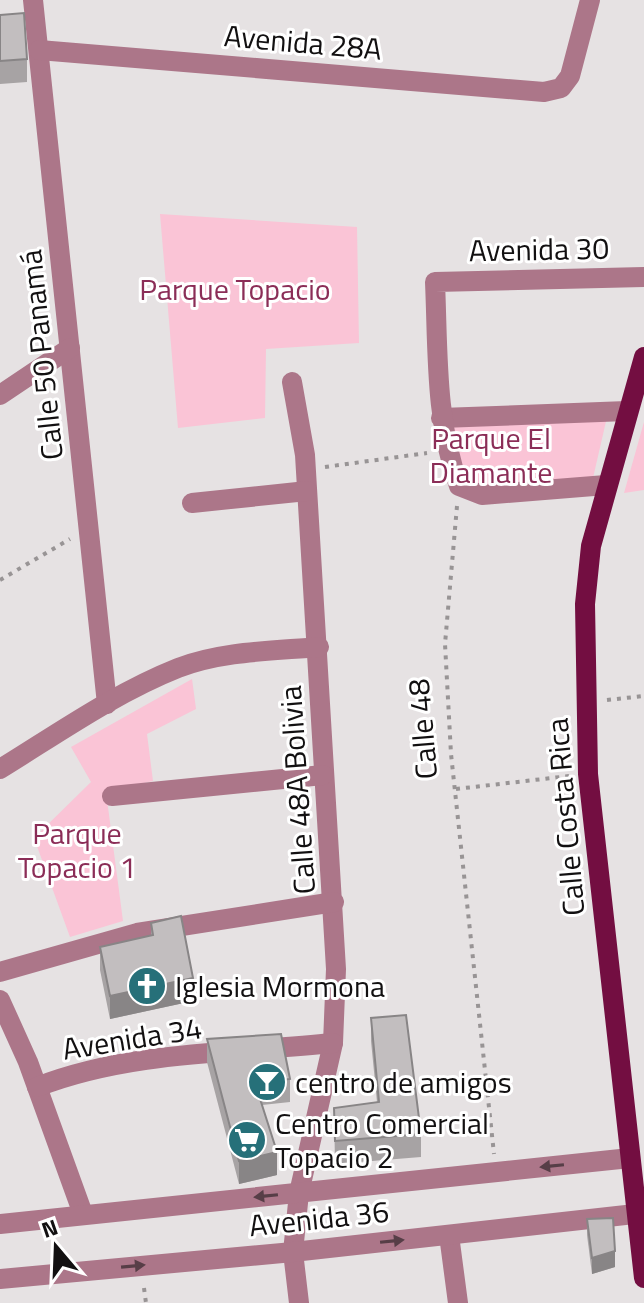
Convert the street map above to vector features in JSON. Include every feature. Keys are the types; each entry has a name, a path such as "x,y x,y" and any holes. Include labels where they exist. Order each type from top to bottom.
{"main road":[{"name":"Calle Costa Rica","path":"644,357 591,546 585,604 588,774 630,1158 640,1213 644,1278"}],"street":[{"name":"Calle 50 Panamá","path":"33,0 107,704"},
{"name":"Avenida 28A","path":"39,50 544,92 561,88 570,76 590,0"},
{"name":"Avenida 30","path":"441,418 435,282 644,277"},
{"path":"0,395 70,348"},
{"name":"Calle 48A Bolivia","path":"292,382 306,469 336,969 333,1043 299,1193 293,1252 299,1303"},
{"path":"606,485 482,495 459,486 446,451 441,418 627,411"},
{"path":"192,503 307,491"},
{"path":"0,769 107,704 179,668 230,655 319,647"},
{"path":"112,796 323,775"},
{"path":"0,972 137,933 334,902"},
{"path":"0,1000 37,1087 83,1214"},
{"name":"Avenida 34","path":"37,1087 119,1064 333,1043"},
{"name":"Avenida 36","path":"0,1224 630,1158"},
{"name":"Avenida 36","path":"0,1279 293,1252 640,1213"},
{"path":"449,1235 458,1303"}],"path":[{"path":"306,469 446,451"},
{"name":"Calle 48","path":"459,486 445,644 456,789 496,1172"},
{"path":"0,580 90,528"},
{"path":"585,702 644,696"},
{"path":"456,789 588,774"}],"green space":[{"name":"Parque Topacio","path":"160,214 357,227 359,343 266,349 265,418 178,428"},
{"name":"Parque El Diamante","path":"607,417 593,478 487,489 464,479 449,424"},
{"path":"644,422 644,490 624,493"},
{"name":"Parque Topacio 1","path":"192,679 196,709 147,734 153,781 106,792 123,921 70,937 34,838 91,782 71,747"}],"building":[{"path":"24,13 27,59 0,61 0,15"},
{"path":"181,916 193,978 110,996 100,947 153,935 151,923"},
{"path":"406,1015 421,1134 335,1141 334,1108 379,1102 371,1018"},
{"name":"Centro Comercial Topacio 2","path":"281,1034 290,1079 255,1083 277,1152 239,1161 207,1039"},
{"path":"613,1218 615,1251 592,1258 587,1219"}],"place":[{"name":"Iglesia Mormona","path":"147,986"},
{"name":"centro de amigos","path":"267,1082"},
{"name":"Centro Comercial Topacio 2","path":"247,1140"}]}
